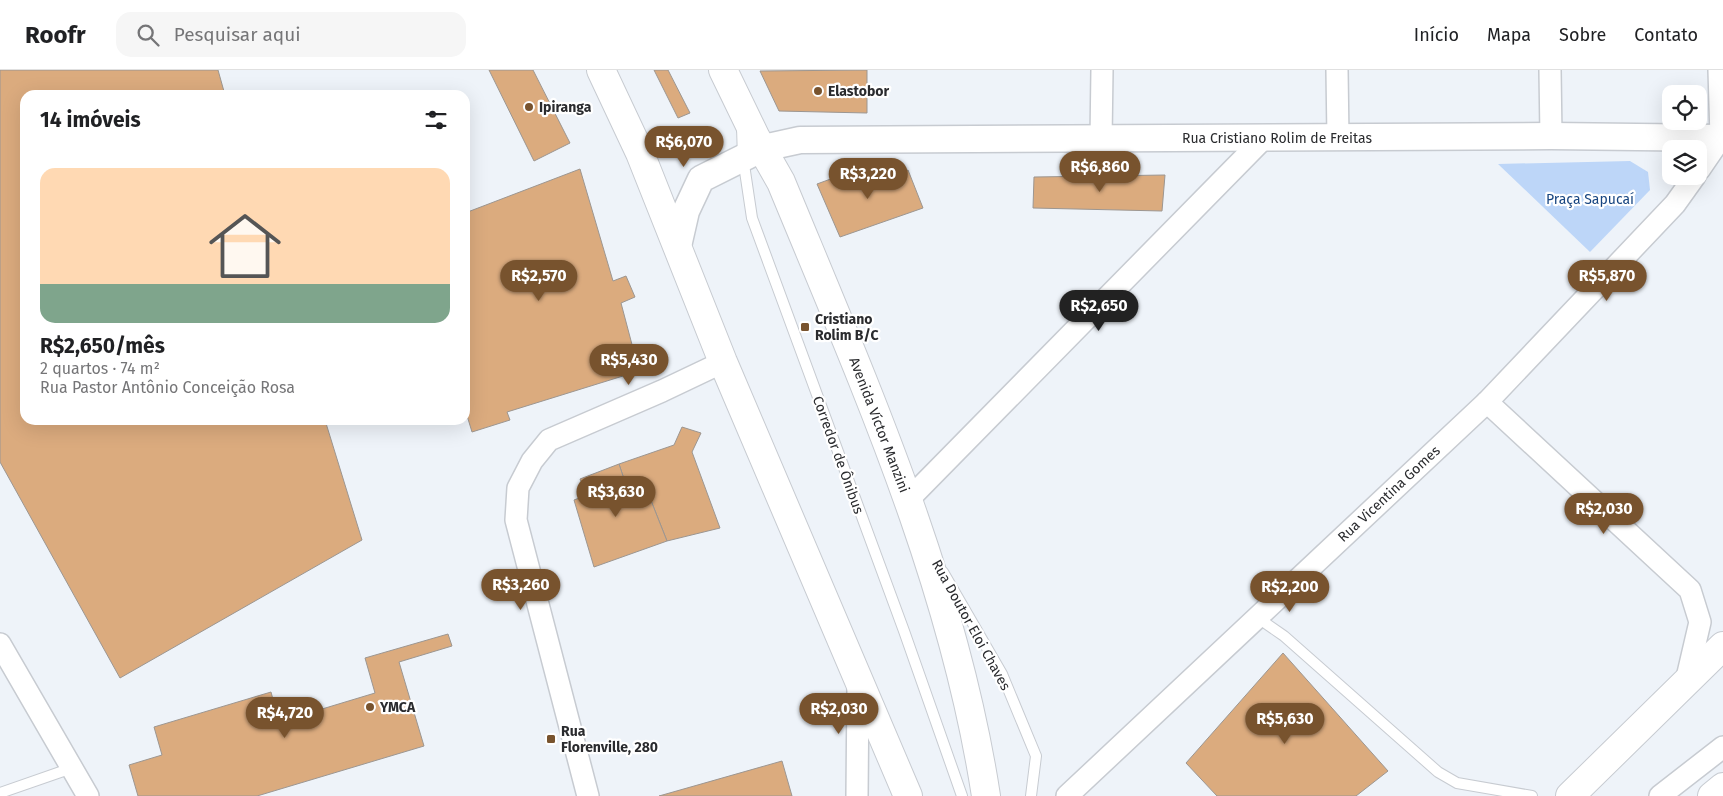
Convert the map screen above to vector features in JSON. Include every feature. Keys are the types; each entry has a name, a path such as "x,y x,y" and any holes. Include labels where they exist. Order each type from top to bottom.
{"main road":[{"path":"601,70 640,153 723,362 908,796"},
{"name":"Avenida Víctor Manzini","path":"723,70 741,107 753,153 789,199 924,540 948,620 964,686 986,796"},
{"path":"1570,796 1723,646"},
{"path":"1712,796 1723,787"}],"street":[{"path":"1101,139 1102,70"},
{"path":"1337,70 1338,138"},
{"path":"1550,70 1551,136"},
{"path":"1707,159 1722,138 1720,70"},
{"name":"Rua Cristiano Rolim de Freitas","path":"678,246 686,211 701,179 753,153 800,140 1551,136 1722,138"},
{"path":"908,500 1264,138"},
{"name":"Rua Vicentina Gomes","path":"1067,796 1487,402 1675,204 1688,185"},
{"path":"588,796 516,520 518,488 532,461 549,440 662,391 723,362"},
{"path":"1487,402 1690,590 1700,622 1686,682"},
{"path":"0,644 88,796"},
{"path":"857,796 858,675"},
{"path":"1660,796 1723,747"}],"lane":[{"name":"Corredor de Ônibus","path":"753,153 752,218 904,631 962,796"},
{"name":"Rua Doutor Eloi Chaves","path":"924,540 1002,674 1036,756 1031,796"},
{"path":"1258,618 1284,636 1438,772 1457,783 1532,796"},
{"path":"0,793 72,768"}],"green space":[{"name":"Praça Sapucaí","path":"1630,161 1648,172 1650,190 1590,252 1498,164"}],"building":[{"path":"0,70 218,70 224,90 20,90 20,425 327,425 362,540 120,678 0,462"},
{"name":"Ipiranga","path":"489,70 533,70 570,143 534,161"},
{"path":"654,70 668,70 690,113 678,118"},
{"name":"Elastobor","path":"867,70 867,113 779,111 760,71"},
{"path":"580,169 613,281 626,276 635,297 621,303 639,371 507,412 510,420 472,432 470,425 470,211"},
{"path":"858,169 868,187 908,170 923,208 840,237 817,184"},
{"path":"1165,175 1162,211 1033,208 1034,177"},
{"path":"682,427 701,433 692,452 720,528 667,541 648,493 631,500 619,464 674,445"},
{"path":"619,464 631,500 648,493 667,541 594,567 574,500 587,495 580,479"},
{"name":"YMCA","path":"448,634 452,646 399,662 424,746 257,796 138,796 129,765 162,755 154,727 271,692 279,722 375,693 365,658"},
{"path":"1283,653 1388,771 1356,796 1217,796 1186,763"},
{"path":"782,761 792,796 659,796"}],"place":[{"name":"Elastobor","path":"818,91"},
{"name":"Ipiranga","path":"529,107"},
{"name":"Cristiano Rolim B/C","path":"805,327"},
{"name":"YMCA","path":"370,707"},
{"name":"Rua Florenville, 280","path":"551,739"}]}
